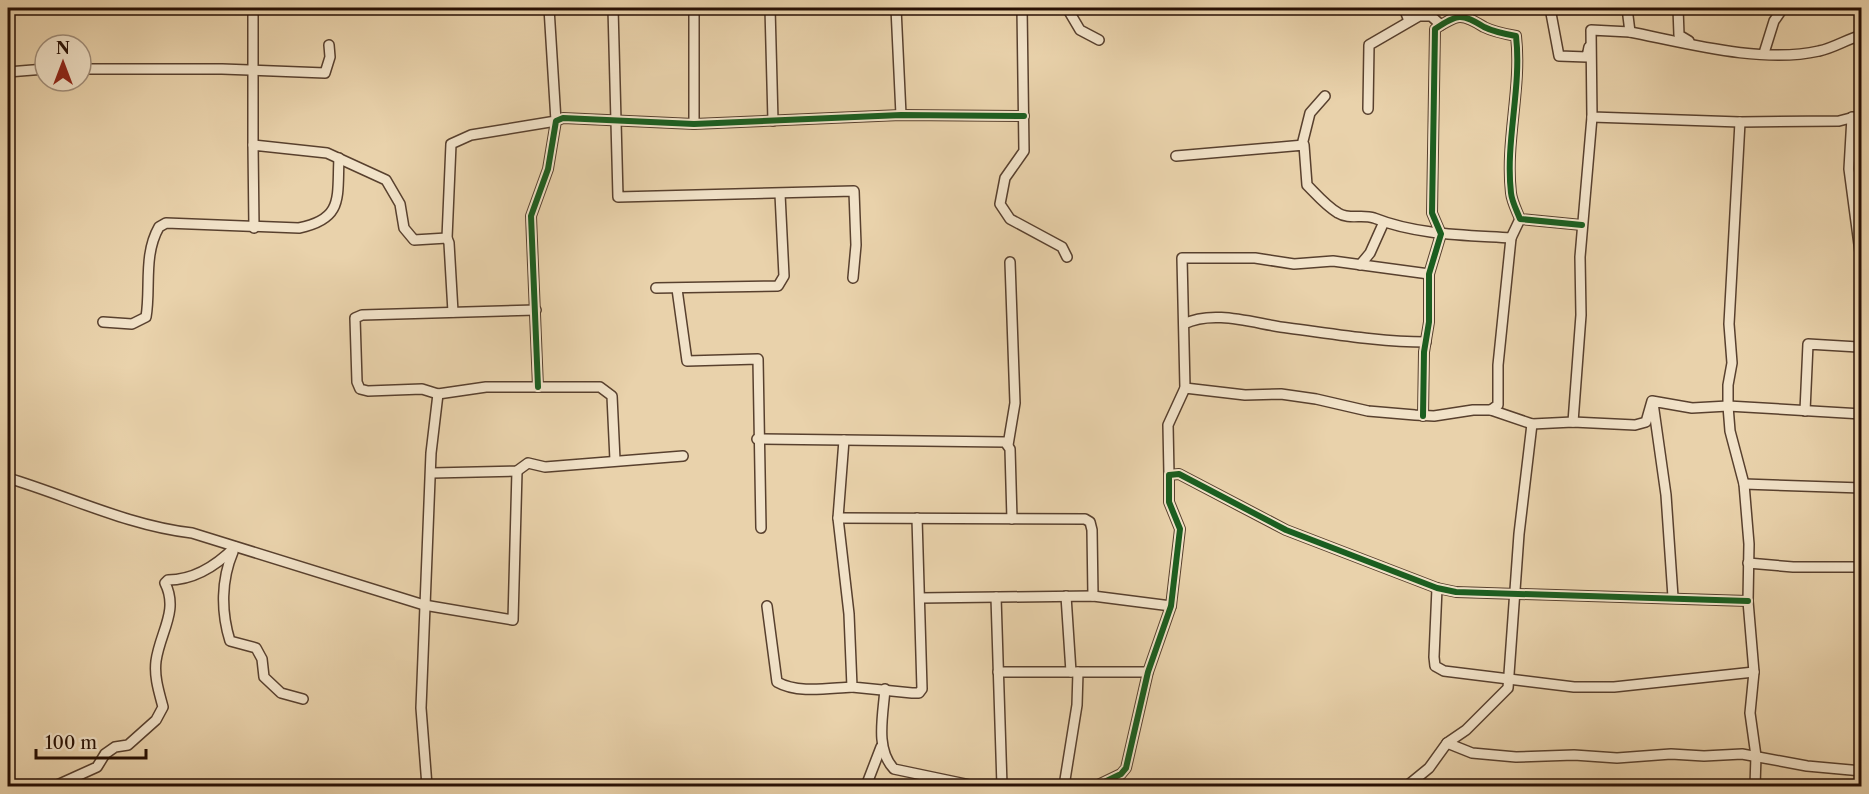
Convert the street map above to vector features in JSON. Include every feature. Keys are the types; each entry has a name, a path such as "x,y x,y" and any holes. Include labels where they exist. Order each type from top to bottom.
{"street":[{"path":"253,8 254,228"},
{"path":"538,387 531,216 548,169 556,121 549,8"},
{"path":"613,8 618,197 780,194 816,190 854,191 856,246 853,278"},
{"path":"694,8 694,124"},
{"path":"770,8 772,121"},
{"path":"896,8 901,115"},
{"path":"1022,8 1024,151 1005,178 1000,204 1010,219 1062,247 1067,257"},
{"path":"1067,8 1080,30 1099,40"},
{"path":"1404,8 1409,21"},
{"path":"1550,8 1559,56 1587,57 1591,30"},
{"path":"1627,8 1630,32"},
{"path":"1678,8 1679,35 1719,50"},
{"path":"1764,53 1774,21 1783,8"},
{"path":"1423,416 1429,322 1429,274 1441,234 1432,213 1435,28 1470,12 1495,32 1516,36 1518,54 1512,120 1511,194 1520,219 1511,237 1498,365 1498,405 1491,410"},
{"path":"1368,109 1367,54 1369,45 1419,16 1431,16 1441,25"},
{"path":"1591,30 1630,32 1719,50 1764,53 1816,52 1838,46 1862,35"},
{"path":"1573,422 1581,315 1580,257 1592,117 1591,30"},
{"path":"93,69 325,73 330,57 329,45"},
{"path":"8,72 33,70"},
{"path":"1325,96 1310,113 1302,146 1307,185 1338,213 1348,217 1374,218 1383,224 1441,234 1511,237"},
{"path":"453,312 447,238 451,144 471,135 563,118 694,124 901,115 1024,116"},
{"path":"1592,117 1740,122 1839,121 1857,116 1849,169 1862,267"},
{"path":"1740,122 1729,324 1732,363 1728,385 1728,406 1730,431 1743,484 1749,544 1748,601 1754,672 1750,713 1756,756 1755,786"},
{"path":"253,145 327,153 386,180 400,204 404,228 414,240 447,238"},
{"path":"1176,156 1302,146"},
{"path":"103,322 132,324 146,317 150,299 148,261 159,227 166,223 254,228 299,228 318,224 331,215 336,200 339,158"},
{"path":"656,288 778,286 784,276 780,194"},
{"path":"1520,219 1582,225"},
{"path":"1360,265 1370,253 1383,224"},
{"path":"1096,786 1121,774 1126,768 1148,672 1171,606 1180,529 1169,502 1168,425 1185,388 1182,258 1255,258 1294,264 1333,261 1429,274"},
{"path":"1010,262 1016,403 1008,445 1012,519"},
{"path":"678,289 687,361 758,359 757,439 761,528"},
{"path":"536,310 362,315 355,318 357,382 360,389 368,391 422,389 438,394 486,387 600,387 612,396 615,460"},
{"path":"1184,324 1197,318 1240,320 1387,342 1426,342"},
{"path":"1805,411 1808,344 1858,347 1862,345"},
{"path":"1185,388 1245,395 1281,394 1316,399 1368,411 1423,416 1491,410 1532,424 1573,422 1635,425 1646,422 1652,401"},
{"path":"428,786 421,708 431,453 438,394"},
{"path":"1652,401 1692,408 1728,406 1862,414"},
{"path":"1652,401 1666,495 1673,597"},
{"path":"1407,786 1430,768 1447,743 1466,730 1508,688 1519,534 1532,424"},
{"path":"757,439 1003,441 1008,445"},
{"path":"843,440 838,518 849,614 852,687"},
{"path":"432,473 518,471 528,463 545,467 683,456"},
{"path":"8,478 172,531 192,532 424,605 513,620 518,471"},
{"path":"1169,475 1179,474 1286,530 1437,588 1456,592 1748,601"},
{"path":"1743,484 1862,488"},
{"path":"838,518 1074,519 1090,522 1093,596"},
{"path":"767,606 777,682 786,687 852,687 919,693 922,689 917,518"},
{"path":"235,547 227,567 224,594 230,641 256,648 262,659 264,677 281,693 303,699"},
{"path":"55,786 97,767 105,754 116,747 128,745 156,720 163,707 156,683 156,663 172,604 165,583 219,563 235,547"},
{"path":"1748,563 1793,567 1862,567"},
{"path":"1437,588 1435,666 1444,671 1574,687 1614,687 1754,672"},
{"path":"1064,786 1077,705 1066,596"},
{"path":"920,598 1093,596 1171,606"},
{"path":"996,597 1002,786"},
{"path":"998,672 1148,672"},
{"path":"885,689 882,746 885,759 894,769 975,786"},
{"path":"1447,743 1472,753 1516,757 1574,755 1617,758 1671,754 1756,756 1862,771"},
{"path":"866,786 882,746"}],"cycle path":[{"path":"1423,416 1424,352 1429,322 1429,274 1441,234 1432,213 1435,29 1459,17 1470,19 1492,30 1516,36 1517,75 1510,154 1513,203 1520,219 1582,225"},
{"path":"538,387 531,216 548,169 556,121 563,118 694,124 901,115 1024,116"},
{"path":"1096,786 1121,774 1126,768 1148,672 1171,606 1180,529 1169,502 1169,475 1179,474 1286,530 1437,588 1456,592 1748,601"}]}
